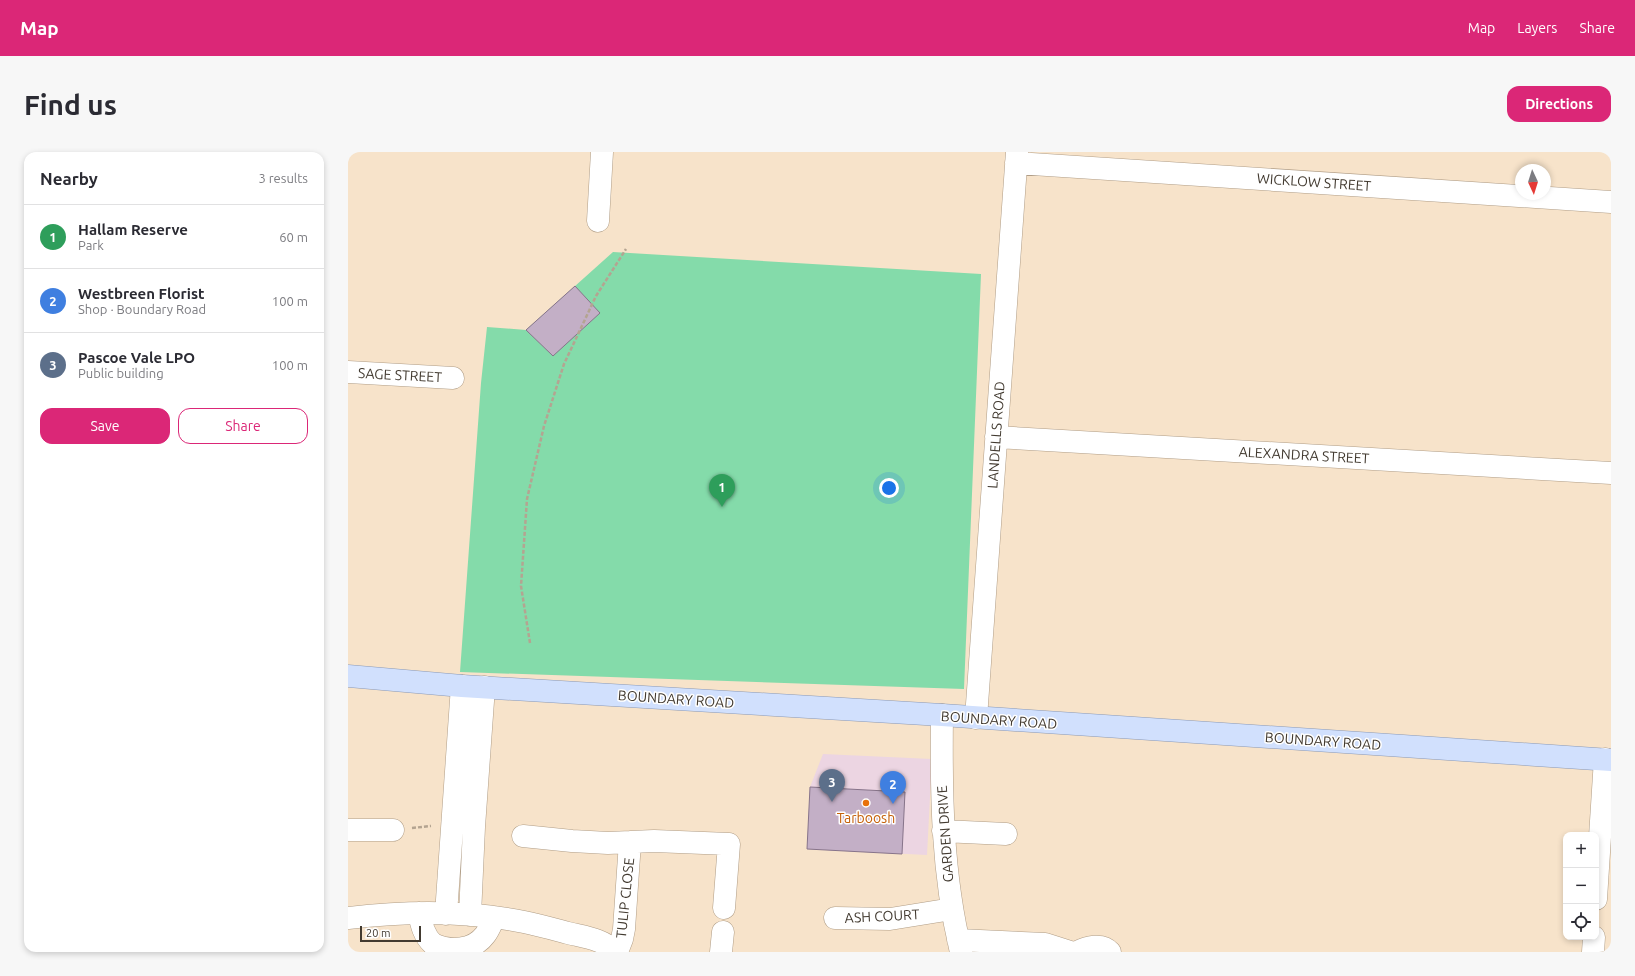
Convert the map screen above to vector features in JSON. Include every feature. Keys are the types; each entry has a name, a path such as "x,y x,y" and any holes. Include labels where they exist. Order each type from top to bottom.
{"main road":[{"name":"BOUNDARY ROAD","path":"348,676 462,686 942,715 1608,759"},
{"name":"BOUNDARY ROAD","path":"348,680 388,680"}],"street":[{"path":"598,221 602,152"},
{"name":"WICKLOW STREET","path":"1016,157 1611,202"},
{"name":"LANDELLS ROAD","path":"976,718 1016,157"},
{"name":"SAGE STREET","path":"348,372 453,378"},
{"name":"ALEXANDRA STREET","path":"996,437 1611,473"},
{"path":"458,914 462,686"},
{"path":"458,914 474,827 484,687"},
{"name":"GARDEN DRIVE","path":"942,715 941,788 943,831 952,909 959,946"},
{"path":"1599,868 1608,759"},
{"path":"348,830 393,830"},
{"path":"943,831 1006,834"},
{"name":"TULIP CLOSE","path":"522,836 572,841 654,841 728,844 724,908"},
{"name":"TULIP CLOSE","path":"616,952 622,939 624,929 630,842"},
{"name":"ASH COURT","path":"835,918 890,919 952,909"},
{"path":"419,913 421,925 433,944 451,952 460,952 477,943 486,934 494,918"},
{"path":"348,918 419,913 458,914 494,918 523,922 582,937 606,944 616,952"},
{"path":"1592,952 1594,940"},
{"path":"959,946 1010,941 1044,944 1070,952"},
{"path":"1077,952 1091,947 1102,946 1110,952"}],"path":[{"path":"530,643 521,586 527,499 544,426 564,364 596,296 626,249"}],"shaded area":[{"path":"823,754 932,759 927,855 807,849 810,787"}],"green space":[{"path":"613,252 981,274 964,689 460,672 481,383 487,327 526,330"}],"building":[{"path":"575,286 600,313 553,356 526,330"},
{"path":"810,787 905,792 902,854 807,849"}],"place":[{"name":"Hallam Reserve","path":"722,507"},
{"name":"Pascoe Vale LPO","path":"832,802"},
{"name":"Tarboosh","path":"866,803"},
{"name":"Westbreen Florist","path":"893,804"}]}
